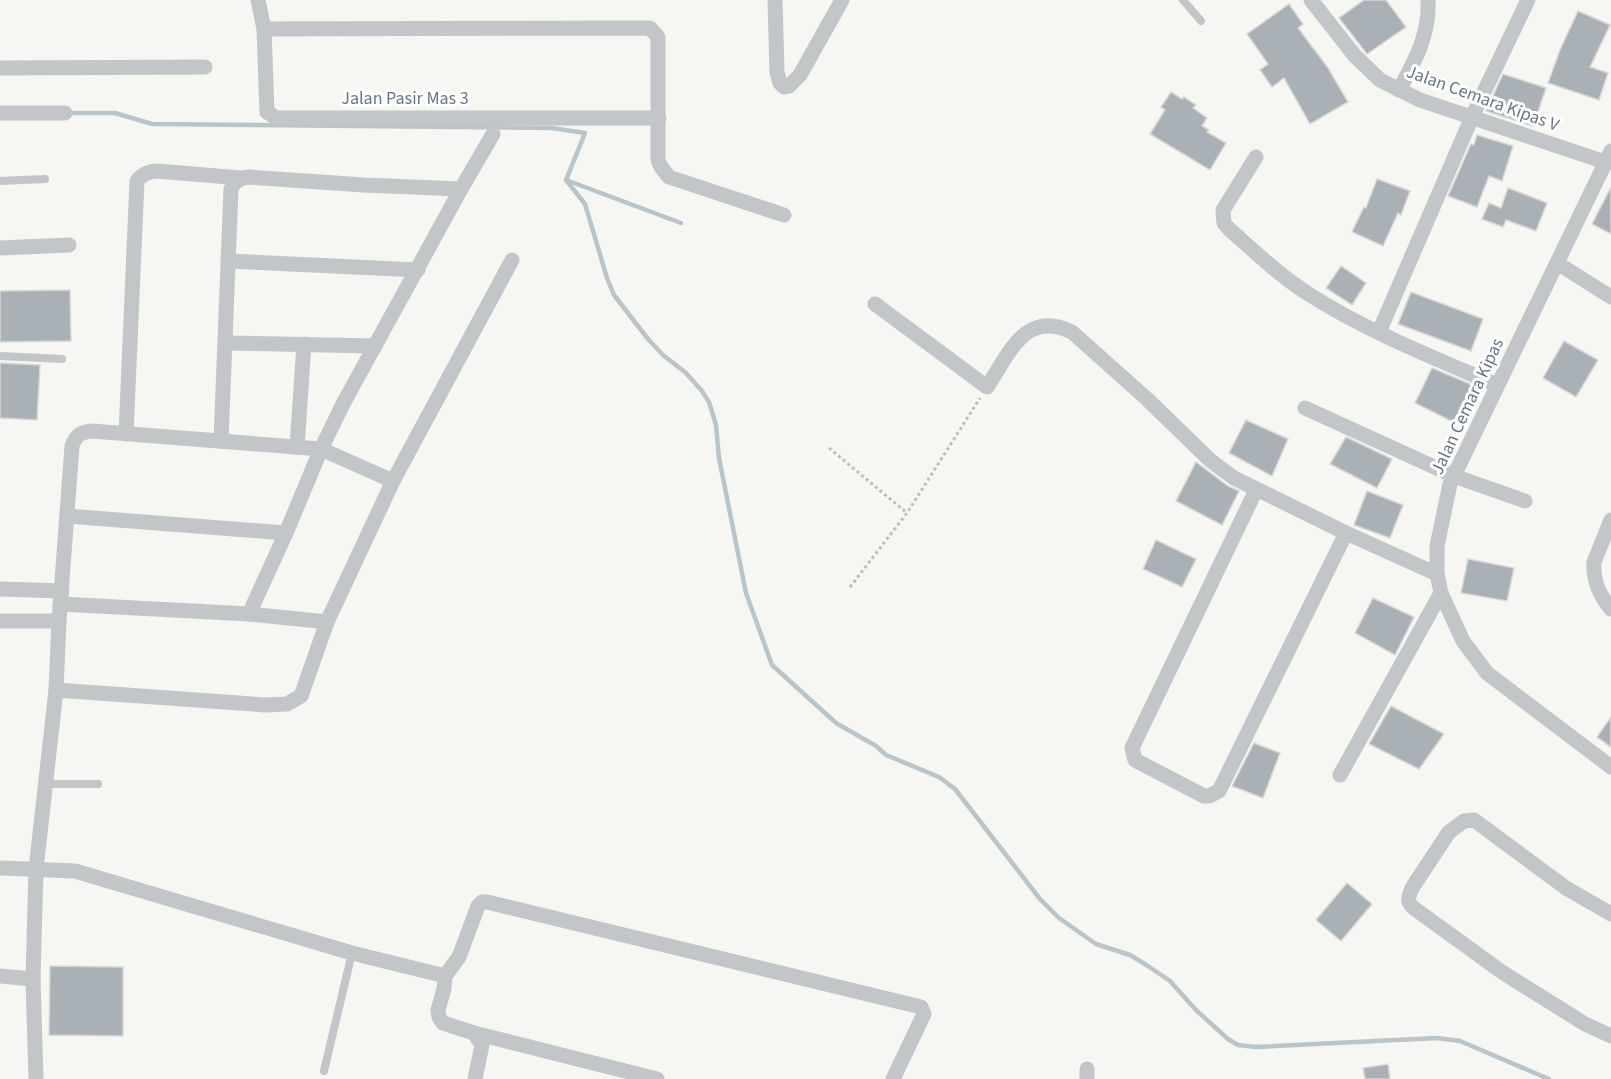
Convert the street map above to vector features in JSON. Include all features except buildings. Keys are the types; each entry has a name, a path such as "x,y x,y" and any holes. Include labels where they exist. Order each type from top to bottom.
{"street":[{"name":"Jalan Pasir Mas 3","path":"258,0 264,30 267,112 276,118 659,118"},
{"path":"775,0 778,78 784,87 789,86 800,75 839,1"},
{"name":"Jalan Cemara Kipas V","path":"1311,0 1366,68 1380,80 1399,90 1420,100 1472,117 1608,156"},
{"path":"1399,90 1420,51 1429,16 1428,0"},
{"path":"1379,332 1472,117 1528,0"},
{"path":"264,30 646,27 653,30 658,37 658,160 661,168 669,177 784,215"},
{"path":"0,68 205,67"},
{"path":"0,113 65,113"},
{"path":"249,614 344,402 418,270 460,189 493,134"},
{"name":"Jalan Cemara Kipas","path":"1608,156 1450,484 1437,546 1437,574 1441,593 1463,641 1487,673 1611,767"},
{"path":"1256,157 1225,206 1224,223 1229,229 1299,288 1322,302 1379,332 1497,385"},
{"path":"126,434 137,181 141,176 157,171 241,178 460,189"},
{"path":"221,441 231,189 234,183 241,178"},
{"path":"0,248 69,245"},
{"path":"56,690 265,705 287,704 301,696 327,622 393,482 512,260"},
{"path":"228,261 418,270"},
{"path":"1557,263 1611,297"},
{"path":"875,304 987,387 1015,344 1029,330 1046,325 1058,326 1072,332 1147,399 1211,461 1234,478 1346,533 1437,574"},
{"path":"226,343 375,346"},
{"path":"297,447 304,344"},
{"path":"1305,408 1454,476 1525,501"},
{"path":"36,1079 33,979 36,868 56,690 59,621 74,439 83,432 321,449 393,482"},
{"path":"1256,490 1132,748 1135,760 1204,796 1219,791 1346,533"},
{"path":"67,516 286,533"},
{"path":"1611,520 1594,562 1594,569 1601,598 1611,609"},
{"path":"0,589 61,598 327,622"},
{"path":"1340,775 1441,593"},
{"path":"0,621 59,621"},
{"path":"1611,914 1566,888 1474,820 1464,821 1449,832 1407,898 1409,904 1502,972 1585,1024 1611,1036"},
{"path":"0,868 75,871 352,953 445,976"},
{"path":"657,1079 447,1025 439,1017 445,976 459,957 478,906 482,902 487,902 921,1007 924,1014 893,1079"},
{"path":"0,976 33,979"},
{"path":"474,1033 482,1045 475,1079"}],"lane":[{"path":"1183,0 1201,21"},
{"path":"0,181 45,179"},
{"path":"0,356 62,359"},
{"path":"45,784 98,784"},
{"path":"324,1071 352,953"}],"path":[{"path":"850,587 907,513 987,387"},
{"path":"829,448 907,513"}],"waterway":[{"path":"69,113 115,113 152,124 552,128 585,133 566,180 585,204 614,295 648,339 663,355 686,373 709,402 716,425 719,458 746,593 772,665 836,723 876,746 886,755 939,777 955,789 1040,899 1059,918 1096,944 1130,955 1170,981 1196,1010 1238,1045 1256,1047 1437,1038 1460,1041 1549,1079"},
{"path":"566,180 681,223"}]}
